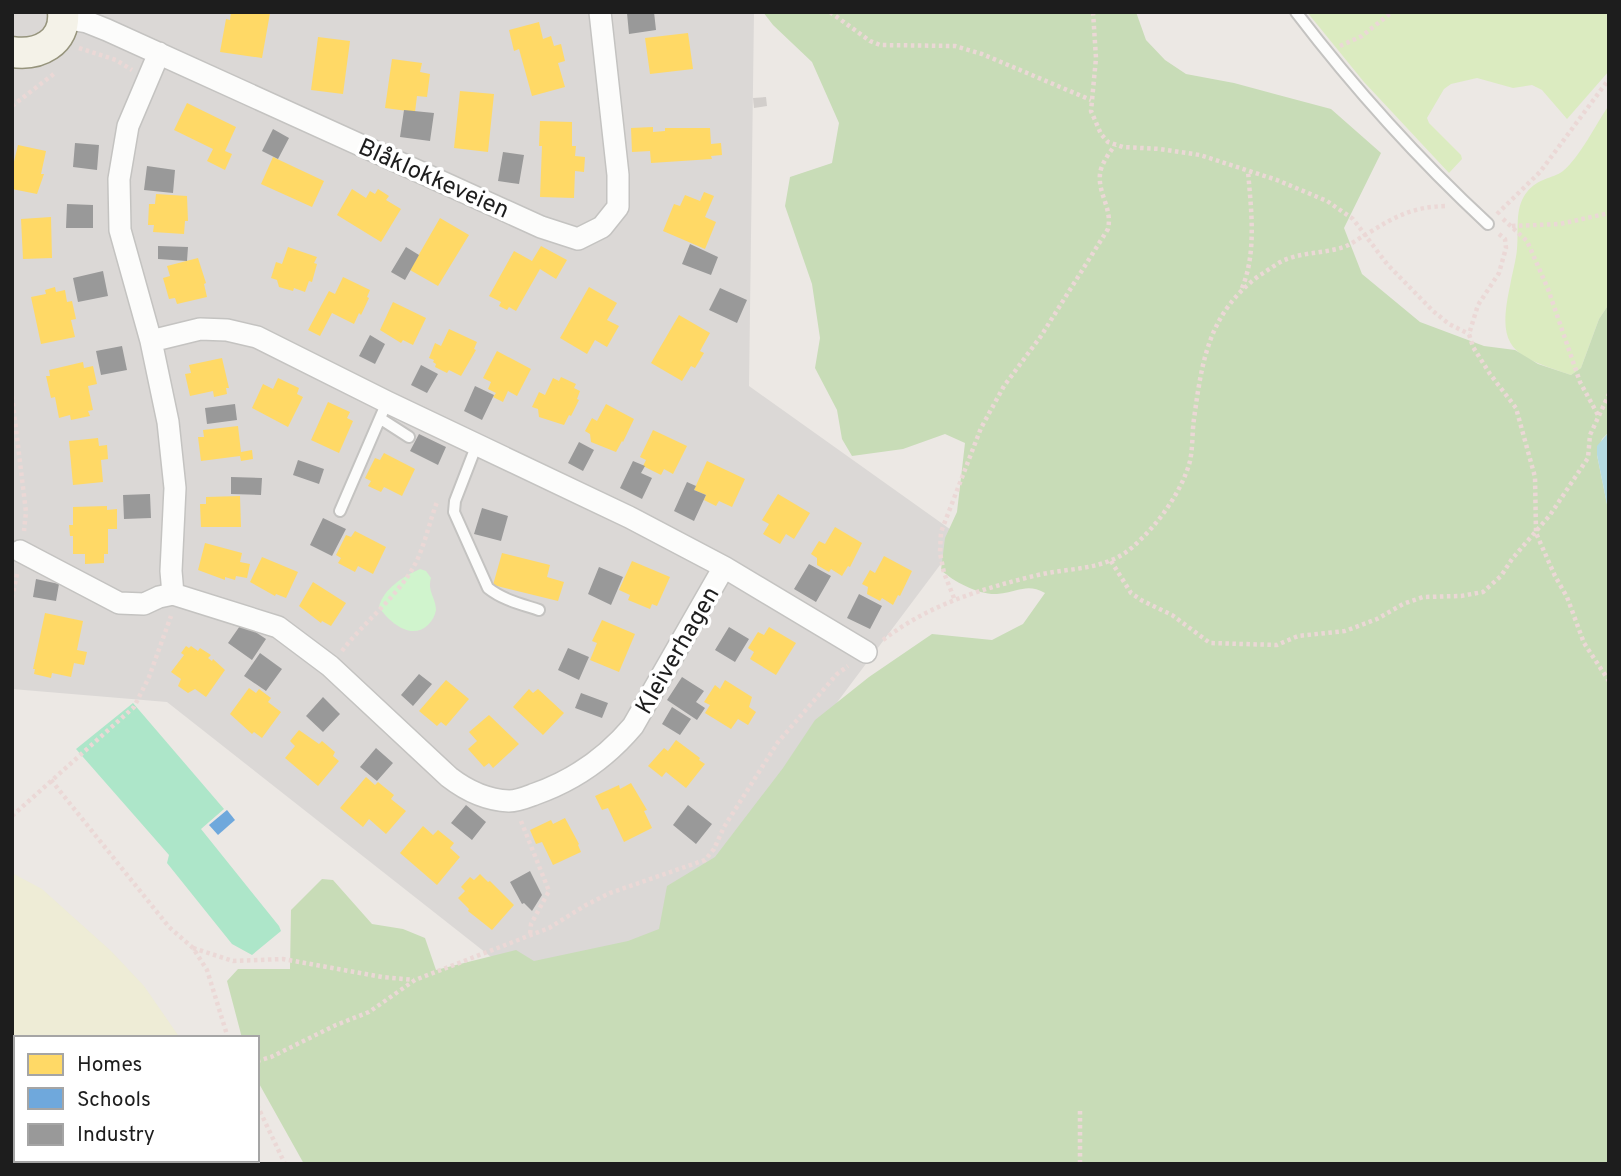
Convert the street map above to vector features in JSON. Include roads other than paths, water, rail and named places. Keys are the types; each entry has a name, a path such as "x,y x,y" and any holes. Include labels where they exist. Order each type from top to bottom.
{"street":[{"name":"Blåklokkeveien","path":"63,15 87,22 159,53 541,227 578,239 602,227 618,207 618,175 600,12"},
{"path":"12,52 26,54 40,51 52,43 60,32 63,15"},
{"path":"20,551 119,603 144,604 173,594 171,571 175,488 168,422 151,341 120,230 119,178 128,126 159,53"},
{"name":"Kleiverhagen","path":"151,341 200,330 227,330 257,337 384,410 477,444 629,517 724,567 633,726 615,747 591,766 558,786 512,801 492,799 468,791 449,777 331,666 278,626 173,594"},
{"path":"724,567 866,652"}],"lane":[{"path":"1296,12 1388,121 1488,224"},
{"path":"340,511 384,410 409,437"},
{"path":"477,444 459,489 454,512 488,588 513,601 540,610"}],"water":[{"path":"1609,432 1609,514 1597,446"}]}
